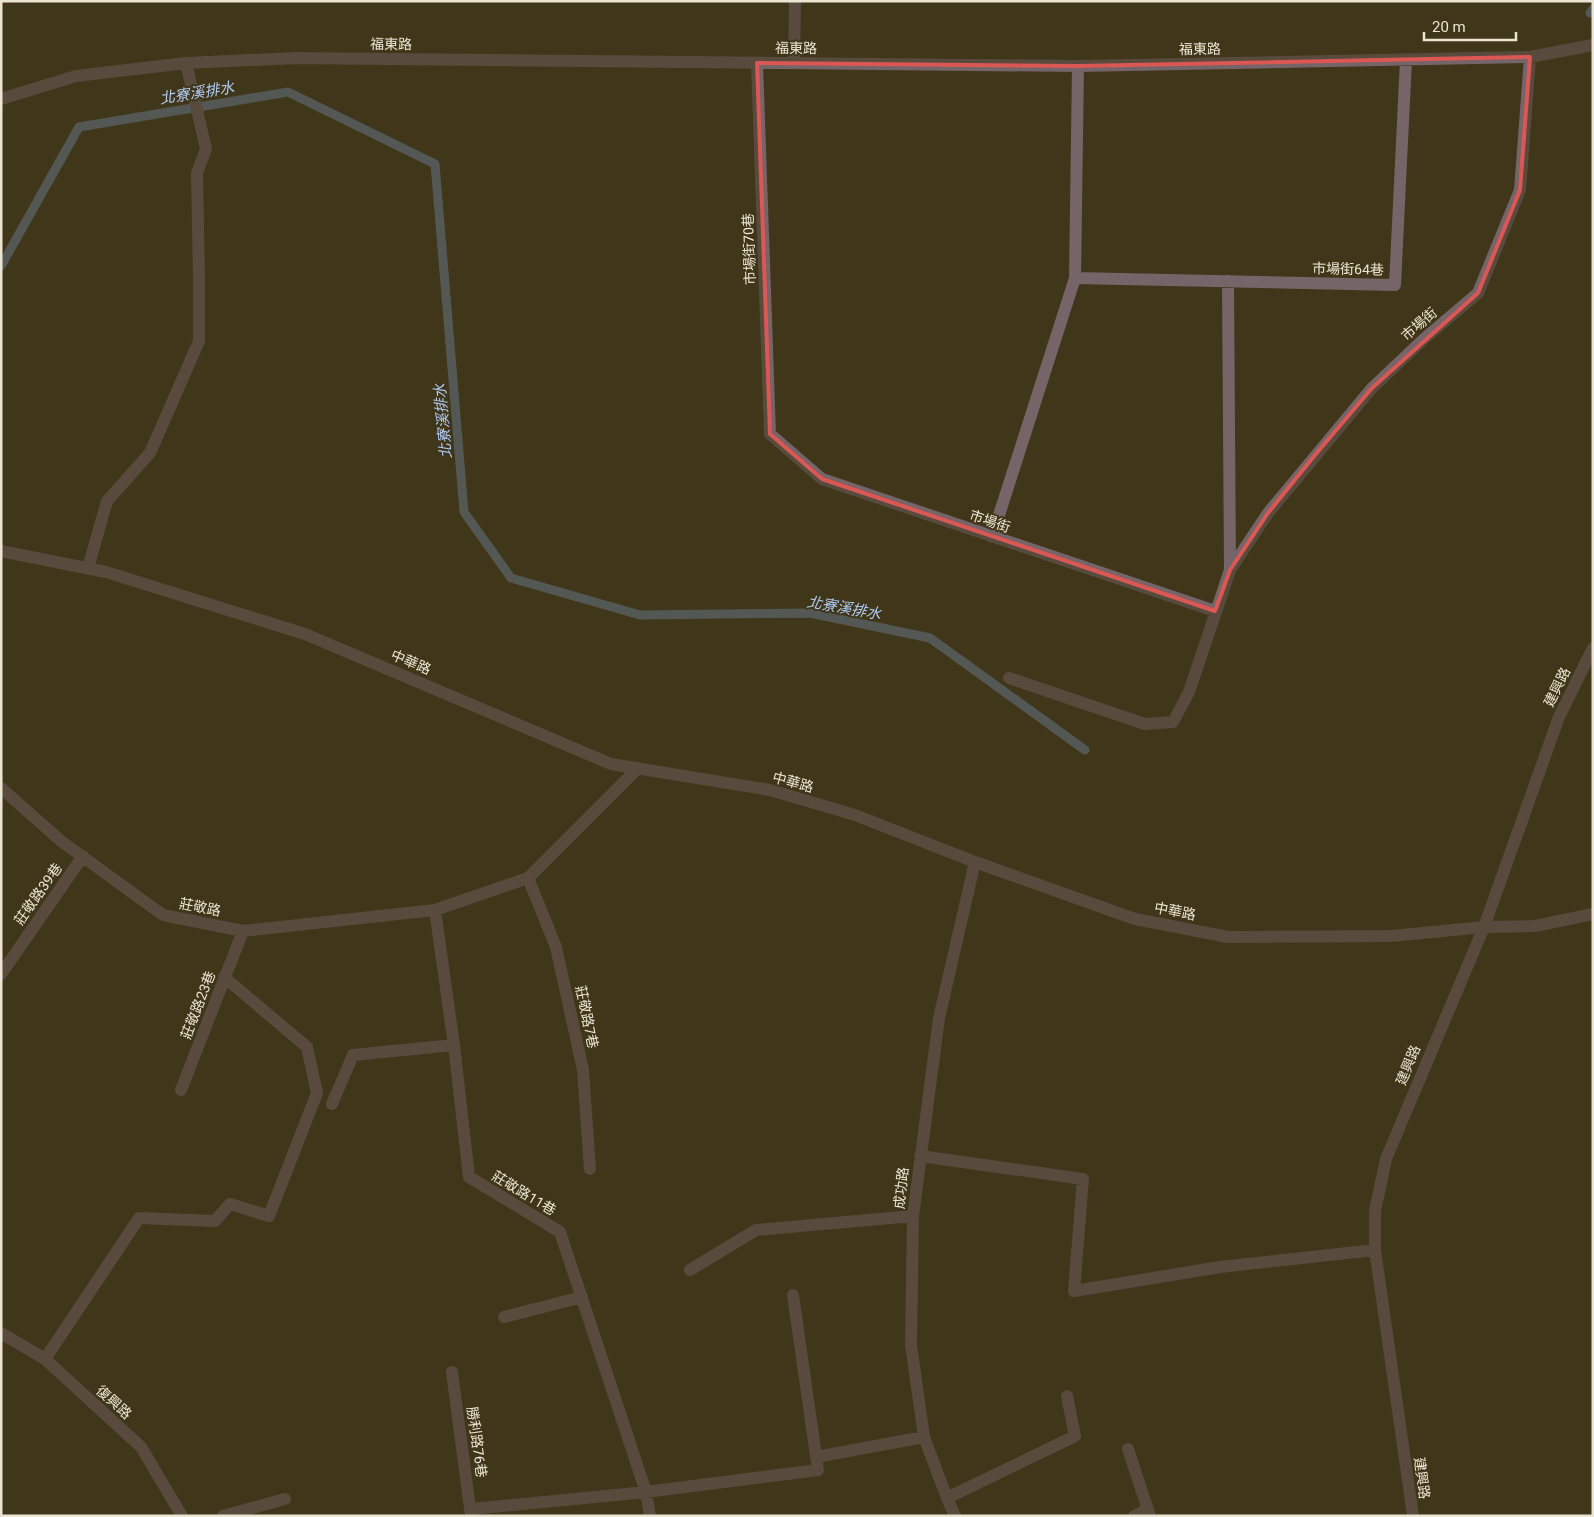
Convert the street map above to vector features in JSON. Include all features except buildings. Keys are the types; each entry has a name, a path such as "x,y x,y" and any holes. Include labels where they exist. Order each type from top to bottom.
{"street":[{"path":"794,63 795,1"},
{"name":"福東路","path":"1,99 76,76 186,63 296,58 1078,66 1530,57 1593,45"},
{"name":"市場街","path":"1009,678 1144,724 1173,722 1189,692 1230,570 1268,513 1372,388 1425,338 1478,294 1520,190 1530,57"},
{"name":"市場街64巷","path":"1075,278 1395,285 1406,60"},
{"path":"88,568 107,500 150,453 198,341 200,281 197,173 206,149 186,63"},
{"name":"市場街70巷","path":"757,63 770,434"},
{"path":"992,537 1075,278 1078,66"},
{"name":"市場街","path":"1228,281 1230,570"},
{"name":"市場街","path":"770,434 822,479 1215,612"},
{"name":"中華路","path":"1,551 106,572 305,634 611,764 770,790 855,815 975,862 1135,919 1228,937 1391,936 1484,927 1535,926 1593,914"},
{"name":"建興路","path":"1413,1516 1375,1250 1375,1211 1386,1159 1484,927 1559,717 1593,648"},
{"path":"528,878 638,768"},
{"name":"莊敬路","path":"1,788 61,841 163,915 243,931 435,910 528,878"},
{"name":"莊敬路39巷","path":"1,974 83,856"},
{"name":"成功路","path":"955,1516 946,1498 924,1437 910,1345 913,1216 939,1018 975,862"},
{"name":"莊敬路7巷","path":"528,878 556,947 582,1070 590,1169"},
{"name":"莊敬路11巷","path":"435,910 454,1045 469,1177 560,1232 646,1492 650,1516"},
{"name":"莊敬路23巷","path":"181,1090 243,931"},
{"path":"45,1359 139,1218 215,1221 230,1204 269,1216 317,1093 307,1048 224,978"},
{"path":"332,1104 353,1055 454,1045"},
{"path":"920,1156 1083,1179 1074,1291 1220,1268 1375,1250"},
{"path":"690,1270 756,1230 913,1216"},
{"path":"471,1512 818,1470 793,1295"},
{"path":"504,1317 582,1297"},
{"name":"復興路","path":"1,1333 45,1359 141,1447 182,1516"},
{"name":"勝利路76巷","path":"452,1372 471,1512"},
{"path":"946,1498 1075,1436 1067,1396"},
{"path":"816,1457 924,1437"},
{"path":"1128,1449 1149,1512 1134,1516"},
{"path":"223,1516 285,1499"}],"highlighted area":[{"path":"1530,57 1520,190 1478,293 1372,388 1315,455 1268,513 1230,570 1215,611 822,479 770,434 757,63 1078,66"}],"waterway":[{"name":"北寮溪排水","path":"1590,13 1593,9"},
{"name":"北寮溪排水","path":"1,266 79,127 288,92 435,164 464,512 511,578 640,615 810,613 930,638 1085,750"}]}
